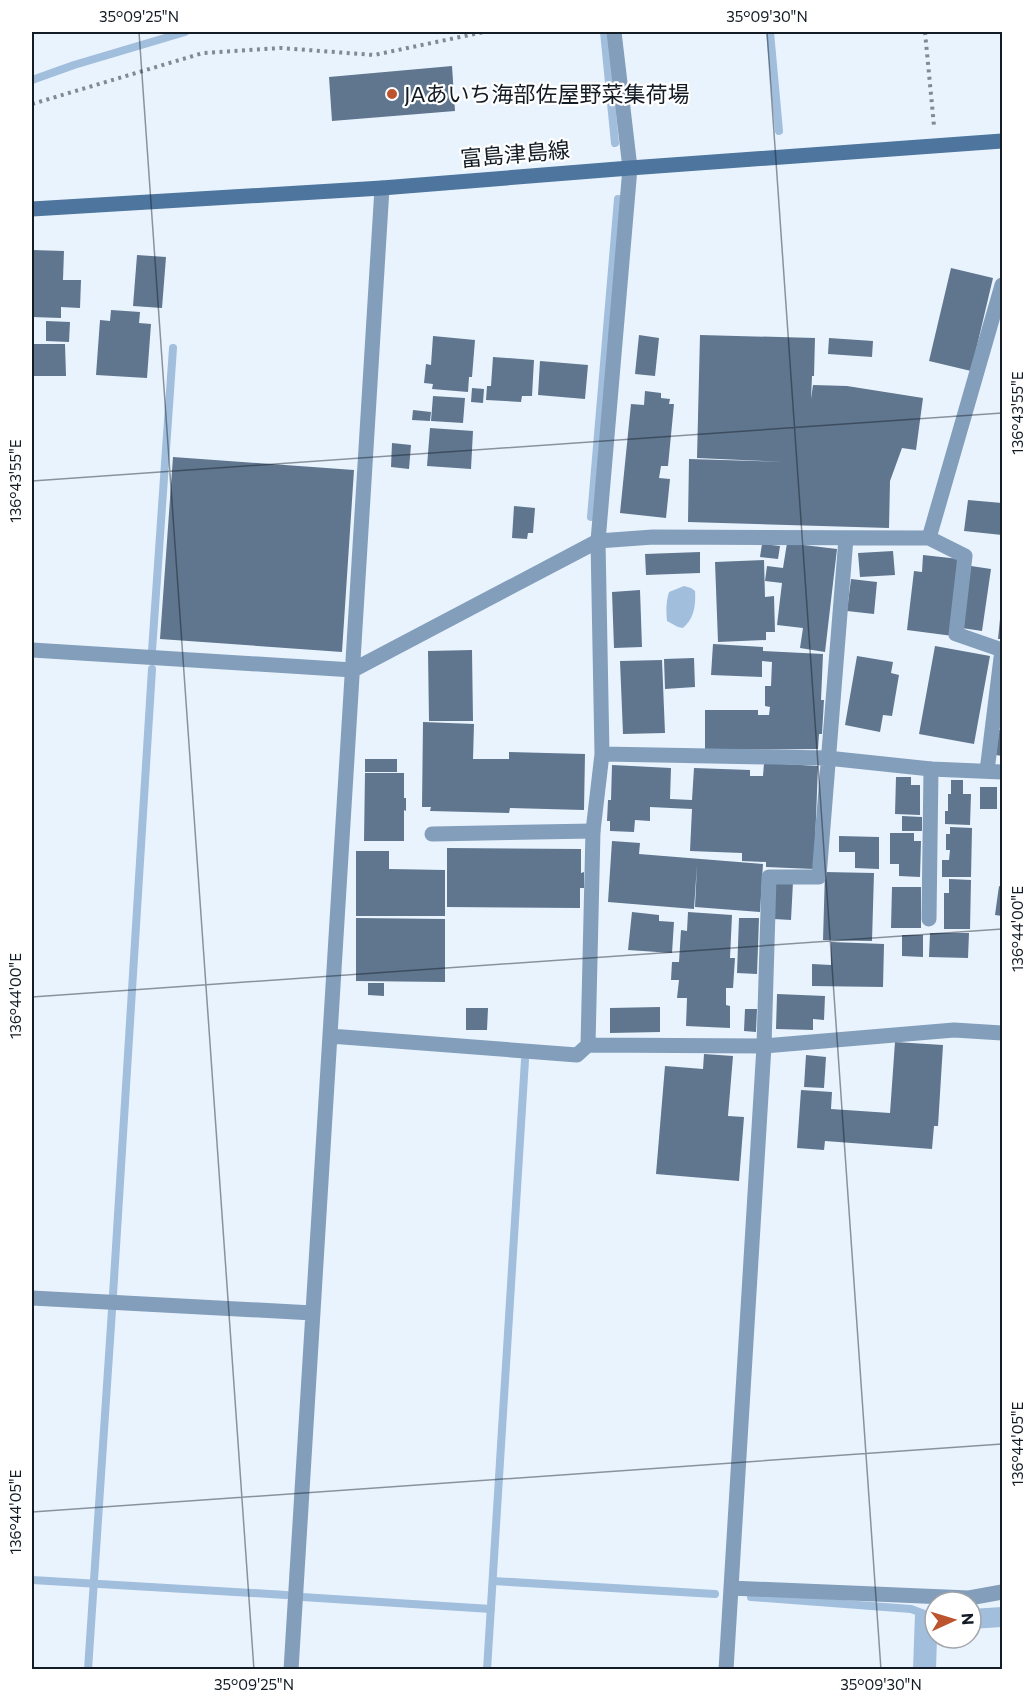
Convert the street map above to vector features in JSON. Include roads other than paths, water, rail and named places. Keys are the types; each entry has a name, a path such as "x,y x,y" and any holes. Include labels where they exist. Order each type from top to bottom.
{"main road":[{"name":"富島津島線","path":"32,209 382,188 1002,141"}],"street":[{"path":"588,1045 594,831 602,754 598,540 630,168 614,32"},
{"path":"291,1670 382,188"},
{"path":"929,538 1002,285"},
{"path":"32,650 353,670 598,540 653,537 929,538 965,556 956,634 1002,650 995,772 931,769 827,758 602,754"},
{"path":"726,1670 764,1047 769,877 819,877 846,538"},
{"path":"929,919 931,769"},
{"path":"432,834 594,831"},
{"path":"330,1036 577,1055 588,1045 764,1047 954,1030 1002,1033"},
{"path":"32,1298 313,1313"},
{"path":"731,1588 969,1598 1002,1592"}],"water":[{"path":"684,586 695,591 695,606 692,616 683,628 667,621 666,610 669,592"},
{"path":"1002,1607 1002,1627 983,1628 983,1608"},
{"path":"923,1613 923,1650 937,1650 936,1669 913,1669 915,1614"}],"waterway":[{"path":"32,80 185,32"},
{"path":"604,32 615,143"},
{"path":"770,32 779,131"},
{"path":"591,517 618,199"},
{"path":"152,651 173,348"},
{"path":"113,1295 152,669"},
{"path":"487,1670 525,1060"},
{"path":"88,1670 112,1310"},
{"path":"32,1580 286,1595"},
{"path":"493,1581 715,1594"},
{"path":"302,1597 491,1609"},
{"path":"751,1597 911,1609 923,1613"}],"place":[{"name":"JAあいち海部佐屋野菜集荷場","path":"392,94"}]}
